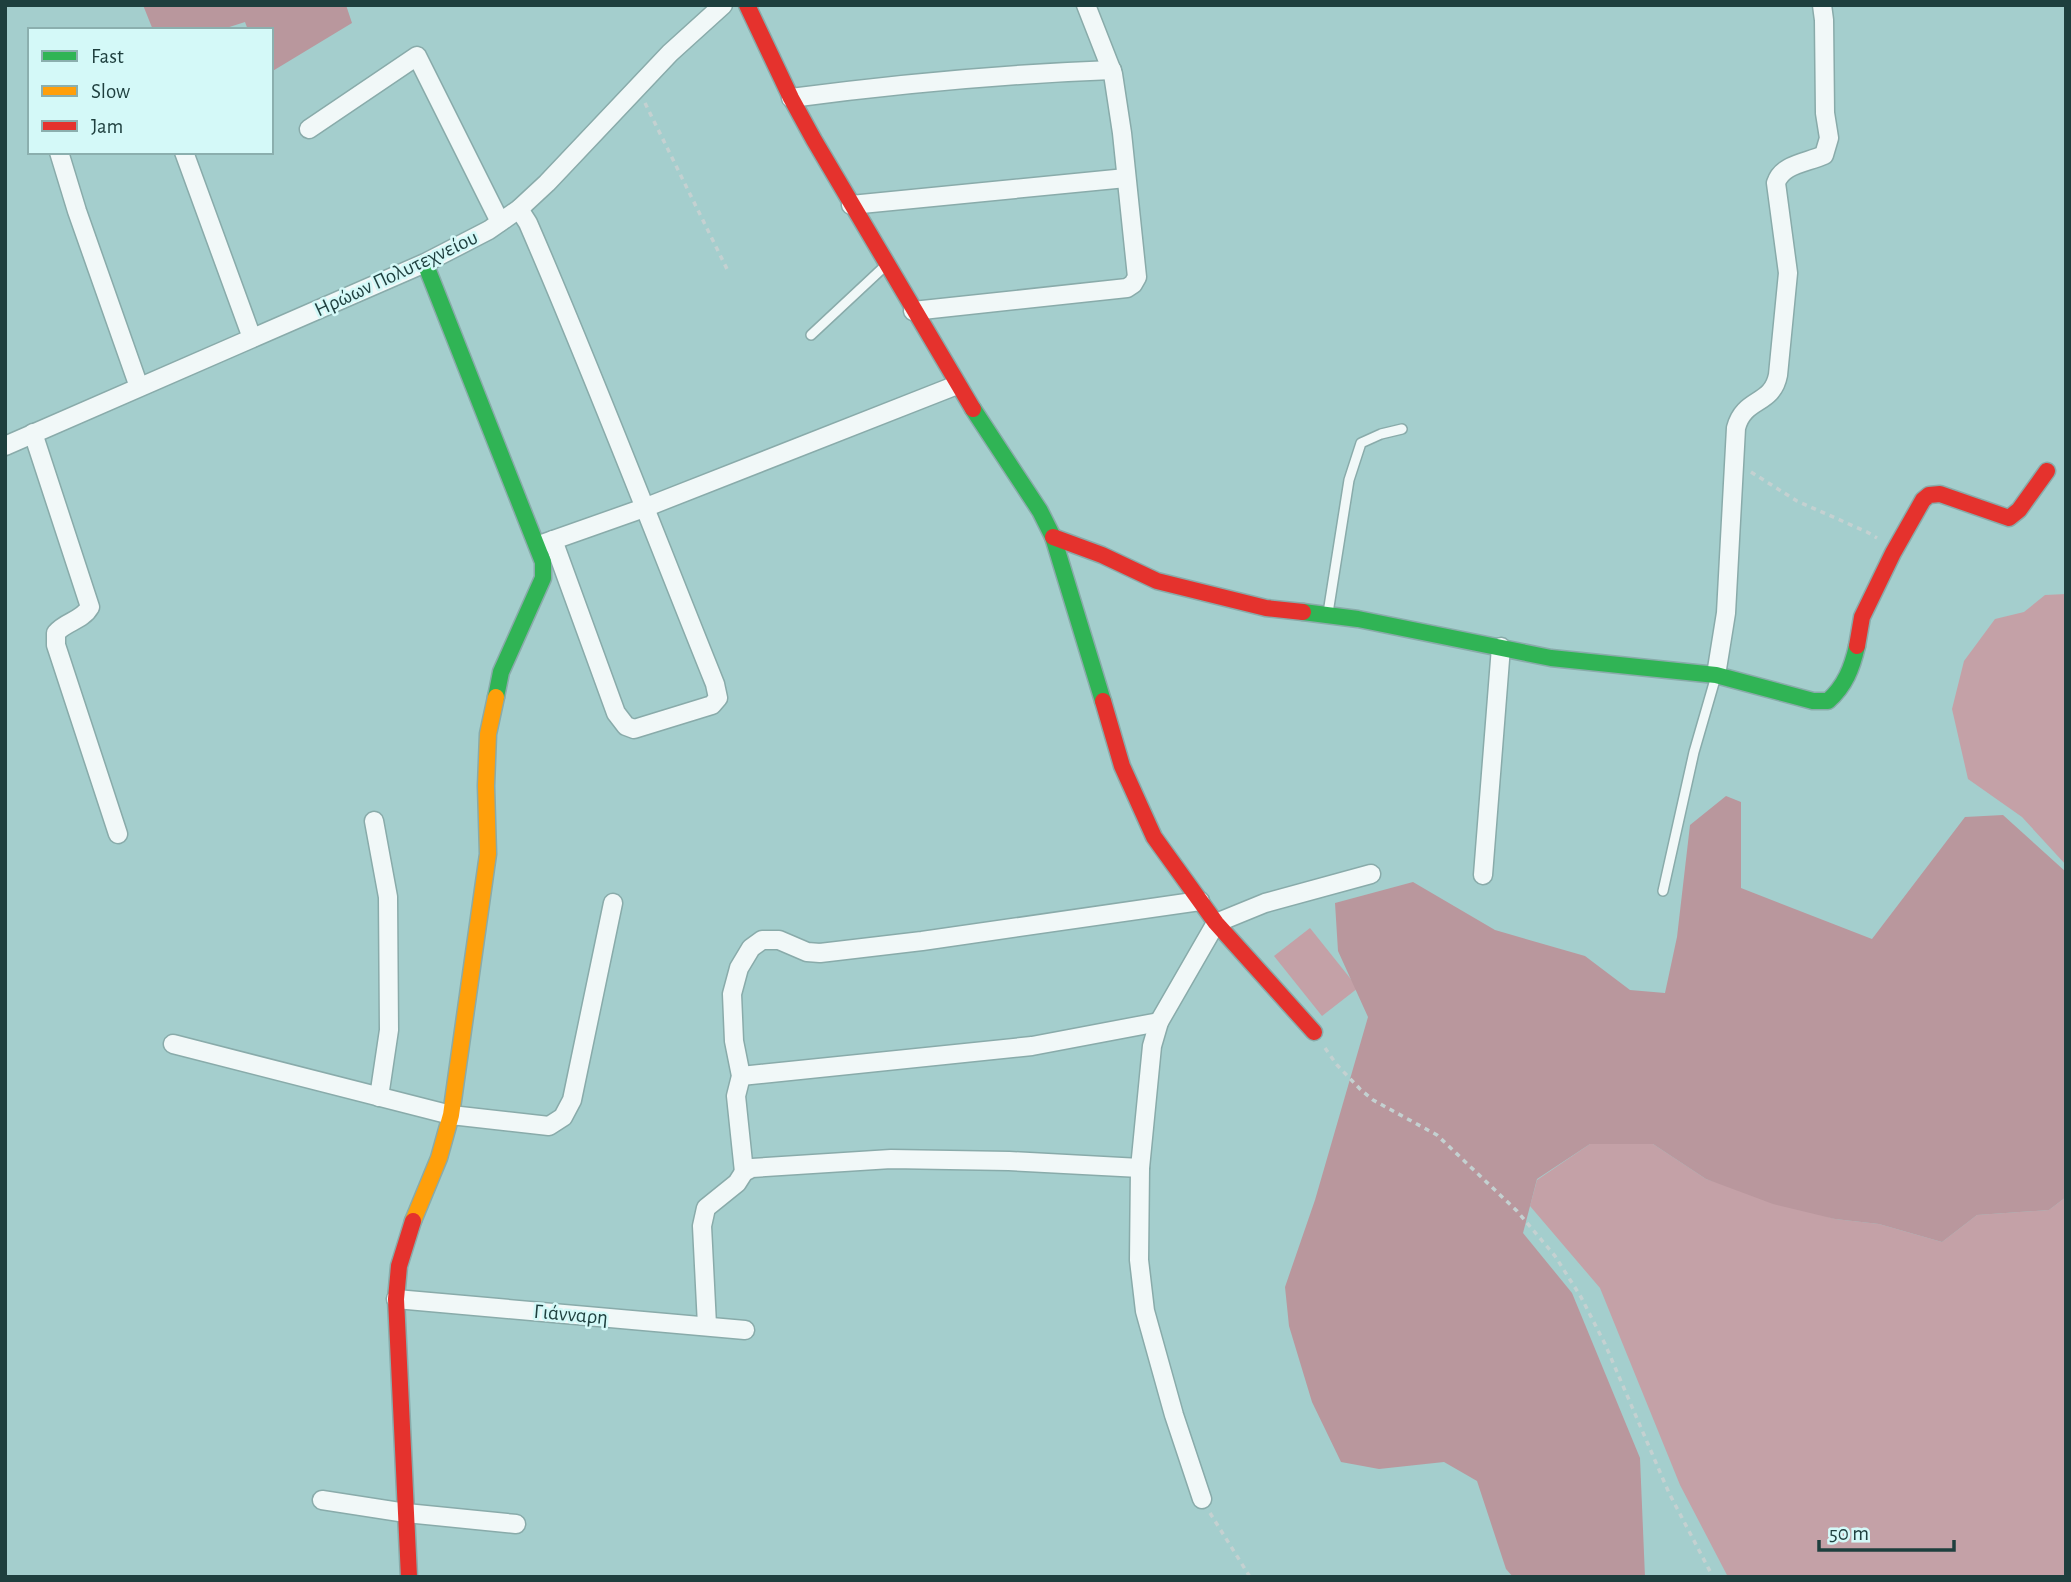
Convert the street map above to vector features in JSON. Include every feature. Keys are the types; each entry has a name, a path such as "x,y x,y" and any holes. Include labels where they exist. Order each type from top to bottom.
{"street":[{"name":"Ηρώων Πολυτεχνείου","path":"5,446 425,263 500,222 519,209 670,53 723,5"},
{"path":"747,5 791,98 851,205 957,385 1040,511 1052,537 1122,766 1154,838 1216,923 1314,1032"},
{"path":"913,311 1127,288 1137,277 1122,133 1111,71 1086,5"},
{"path":"1716,674 1726,612 1739,416 1747,407 1770,394 1778,375 1788,273 1776,183 1784,169 1824,155 1829,138 1825,113 1822,5"},
{"path":"309,129 417,57 500,222"},
{"path":"791,98 890,85 1036,73 1111,71"},
{"path":"60,154 139,387"},
{"path":"185,154 252,338"},
{"path":"851,205 1126,178"},
{"path":"425,263 616,713 626,726 634,729 712,705 718,698 715,684 585,355 528,223 519,209"},
{"path":"546,543 644,508 957,385"},
{"path":"33,433 90,607 84,616 62,625 56,633 56,645 118,834"},
{"path":"1052,537 1102,555 1157,581 1266,608 1328,614 1551,658 1716,674 1813,701 1828,701 1842,688 1854,659 1862,617 1923,500 1929,495 1940,494 2009,518 2019,510 2047,471"},
{"path":"409,1577 396,1298 399,1266 416,1211 439,1158 451,1115 488,854 488,734 501,672 543,578 546,543"},
{"path":"1483,876 1501,648"},
{"path":"374,821 388,897 389,1030 379,1097"},
{"path":"1202,1499 1174,1415 1145,1311 1139,1260 1140,1168 1152,1046 1159,1022 1216,923 1265,903 1371,874"},
{"path":"744,1172 736,1096 741,1076 734,1041 732,994 739,968 751,948 762,940 779,940 807,952 820,953 1200,901"},
{"path":"173,1044 451,1115 549,1126 563,1117 572,1100 614,903"},
{"path":"741,1076 1032,1046 1159,1022"},
{"path":"707,1325 702,1226 706,1208 737,1183 744,1172 752,1168 891,1159 1009,1161 1140,1168"},
{"name":"Γιάνναρη","path":"396,1298 745,1330"},
{"path":"322,1500 406,1513 516,1524"}],"lane":[{"path":"811,335 886,265"},
{"path":"1328,614 1349,480 1361,443 1402,429"},
{"path":"1663,891 1694,752 1716,674"}],"path":[{"path":"637,89 728,271"},
{"path":"1734,461 1797,501 1867,532 1893,553"},
{"path":"1314,1032 1337,1065 1360,1089 1373,1100 1437,1135 1517,1211 1555,1256 1581,1297 1605,1344 1669,1493 1713,1577"},
{"path":"1202,1499 1250,1577"}],"shaded area":[{"path":"143,5 346,5 352,23 273,71 273,28 247,28 245,22 226,28 152,28"},
{"path":"2066,594 2066,865 2022,817 1968,779 1952,709 1964,661 1995,619 2024,612 2045,595"},
{"path":"1726,796 1741,802 1741,888 1872,939 1965,817 2003,815 2066,872 2066,1197 2049,1210 1977,1215 1942,1242 1879,1224 1835,1219 1773,1204 1706,1179 1653,1144 1590,1144 1537,1179 1523,1233 1572,1293 1640,1458 1645,1577 1513,1577 1506,1569 1477,1481 1444,1462 1379,1469 1341,1462 1312,1402 1289,1326 1285,1287 1315,1200 1368,1017 1338,951 1335,903 1413,882 1495,930 1585,956 1630,990 1665,993 1677,937 1690,825"},
{"path":"1310,928 1358,988 1322,1016 1274,956"},
{"path":"1590,1144 1653,1144 1706,1179 1835,1219 1879,1224 1942,1242 1977,1215 2049,1210 2066,1197 2066,1577 1728,1577 1680,1485 1600,1288 1530,1206 1537,1180"}],"traffic: fast":[{"path":"425,263 543,562 543,578 501,672 496,697"},
{"path":"973,409 1040,511 1053,537 1103,701"},
{"path":"1303,612 1358,619 1551,658 1716,675 1813,701 1828,701 1839,689 1850,669 1857,646"}],"traffic: slow":[{"path":"413,1221 439,1158 451,1115 488,854 488,734 496,697"}],"traffic: jam":[{"path":"747,5 814,140 973,409"},
{"path":"1857,646 1862,617 1923,500 1929,495 1940,494 2009,518 2019,510 2047,471"},
{"path":"1053,537 1102,555 1157,581 1266,608 1303,612"},
{"path":"1103,701 1122,766 1154,837 1216,923 1314,1032"},
{"path":"409,1577 396,1299 399,1266 413,1221"}]}
